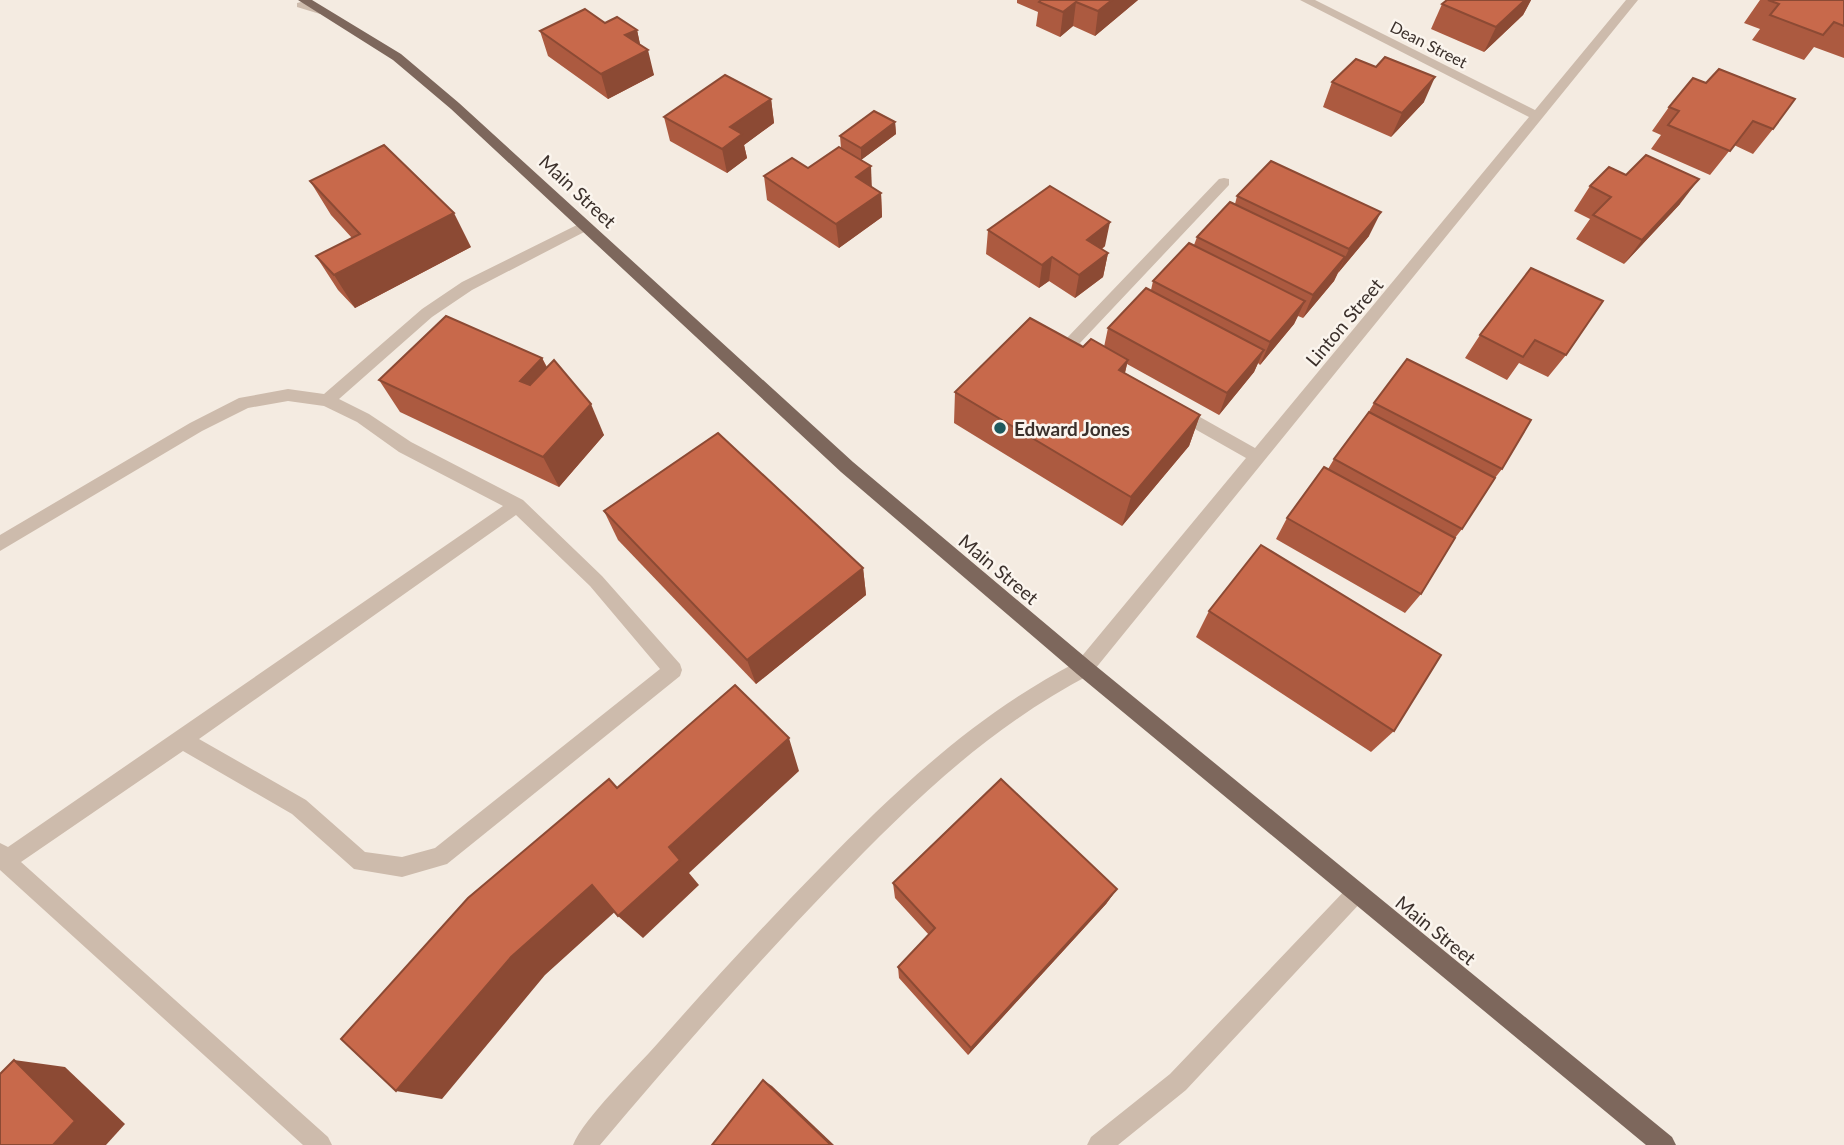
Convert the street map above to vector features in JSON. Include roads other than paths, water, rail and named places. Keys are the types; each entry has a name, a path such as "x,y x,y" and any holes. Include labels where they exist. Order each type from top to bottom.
{"main road":[{"name":"Main Street","path":"287,0 302,2"},
{"name":"Main Street","path":"320,11 358,30 397,57 455,106 847,467 1084,668 1664,1145"}],"street":[{"name":"Dean Street","path":"1306,0 1538,117"},
{"name":"Linton Street","path":"1084,668 1632,0"},
{"name":"Main Street","path":"302,2 320,11"},
{"path":"1094,364 1071,343 1224,182"},
{"path":"327,400 427,313 467,286 585,226"},
{"path":"0,544 197,427 245,402 288,395 327,400 363,418 405,447 517,505 596,581 673,670 440,857 402,867 361,862 299,807 182,740"},
{"path":"1164,404 1258,457"},
{"path":"320,1145 2,857 182,740 517,505"},
{"path":"585,1145 775,928 882,819 967,741 1000,716 1041,688 1084,668"},
{"path":"1099,1145 1178,1082 1357,892"}],"place":[{"name":"Edward Jones","path":"1000,428"}]}
